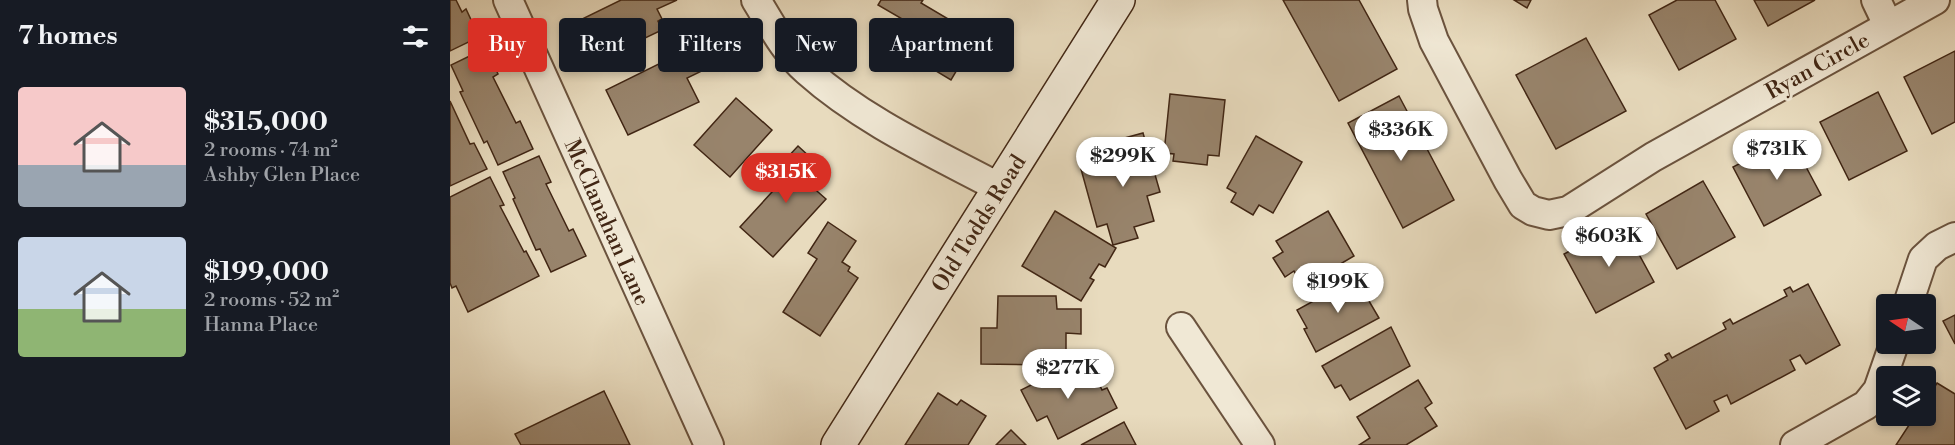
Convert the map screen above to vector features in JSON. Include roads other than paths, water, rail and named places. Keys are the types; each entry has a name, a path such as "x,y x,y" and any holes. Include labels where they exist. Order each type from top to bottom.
{"main road":[{"name":"Old Todds Road","path":"838,445 1118,0"}],"street":[{"name":"McClanahan Lane","path":"508,0 709,445"},
{"path":"756,0 781,40 806,70 844,100 893,130 1000,188"},
{"name":"Ryan Circle","path":"1422,0 1434,40 1508,180 1523,205 1533,211 1550,215 1568,211 1882,12 1935,0"},
{"path":"1911,294 1923,259 1937,246 1955,237"},
{"path":"1181,327 1260,445"},
{"path":"1795,445 1866,405 1878,390 1891,354"}]}
